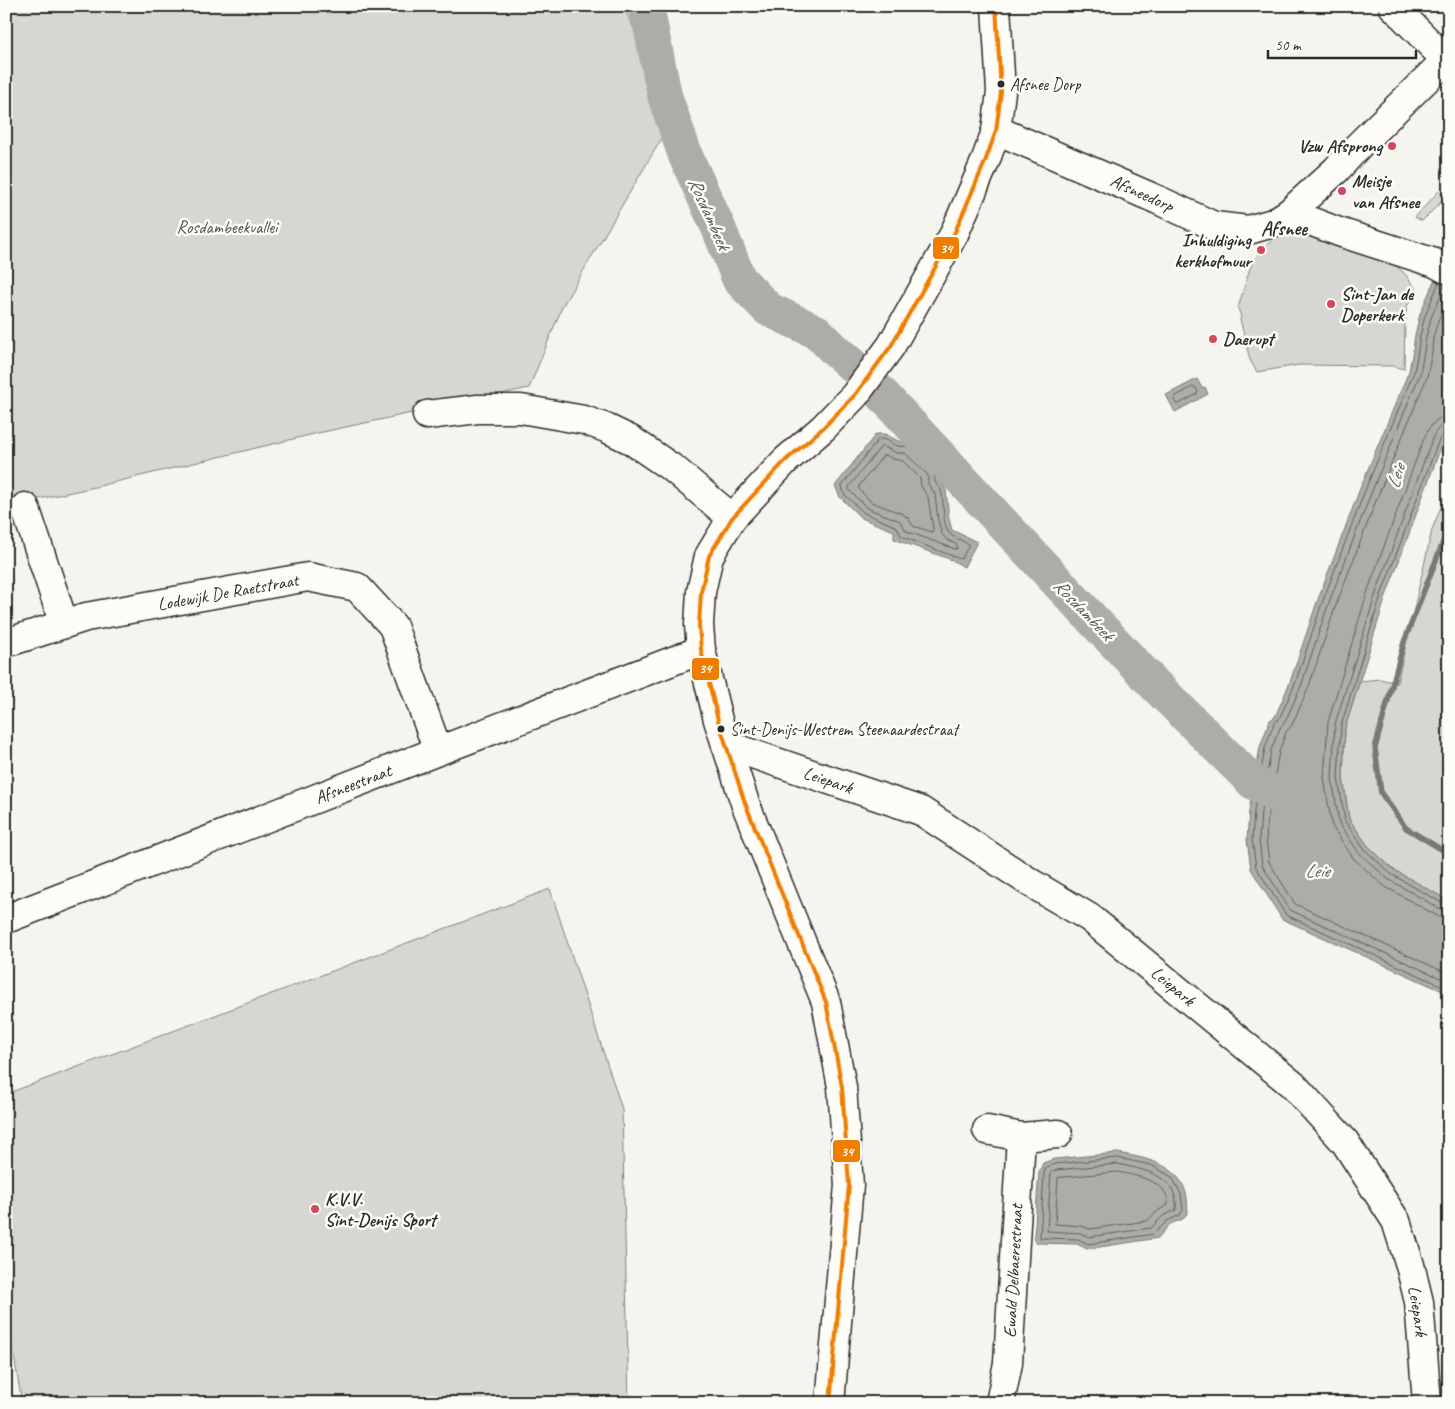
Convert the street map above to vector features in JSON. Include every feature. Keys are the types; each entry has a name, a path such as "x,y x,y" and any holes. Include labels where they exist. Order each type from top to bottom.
{"street":[{"path":"830,1403 849,1185 842,1087 826,1002 745,803 718,720 701,650 699,625 701,592 709,556 732,518 785,461 823,428 856,395 891,346 954,234 985,162 996,131 1001,92 996,6"},
{"name":"Afsneedorp","path":"996,131 1214,226 1248,230 1272,223 1289,213 1336,170 1446,60 1393,6"},
{"path":"1289,213 1339,232 1435,263 1446,269"},
{"path":"427,415 478,409 521,409 584,420 631,440 675,470 732,518"},
{"path":"25,506 64,624"},
{"name":"Lodewijk De Raetstraat","path":"6,643 86,617 308,577 356,588 393,626 438,751"},
{"name":"Afsneestraat","path":"6,919 701,650"},
{"name":"Leiepark","path":"726,745 921,811 1031,883 1090,918 1292,1085 1345,1142 1396,1221 1419,1302 1427,1403"},
{"path":"987,1130 1020,1138 1058,1134"},
{"name":"Ewald Delbaerestraat","path":"1000,1403 1008,1363 1020,1138"}],"green space":[{"name":"Rosdambeekvallei","path":"6,6 623,6 648,57 672,121 563,305 529,388 318,433 95,487 6,506"},
{"path":"1439,191 1446,197 1422,221 1415,217"},
{"path":"1300,230 1386,256 1406,275 1418,292 1407,306 1404,369 1392,366 1299,365 1257,372 1250,360 1238,308 1250,268 1260,251 1278,235"},
{"path":"1449,486 1449,901 1394,870 1368,846 1349,819 1343,778 1345,728 1360,681 1380,679 1397,683 1432,530"},
{"name":"K.V.V. Sint-Denijs Sport","path":"550,889 622,1109 629,1403 22,1403 6,1309 6,1094"}],"water":[{"name":"Leie","path":"1449,246 1449,431 1441,447 1386,596 1345,728 1343,778 1349,819 1368,846 1394,870 1449,901 1449,994 1282,919 1251,869 1247,840 1249,811 1260,747 1270,720 1275,717 1290,682 1317,602 1361,486 1409,371 1420,314"},
{"path":"1197,379 1202,388 1205,387 1208,394 1175,412 1166,395"},
{"path":"876,434 885,434 900,442 907,438 943,474 939,479 946,490 952,530 977,542 964,567 952,560 894,539 894,531 861,518 840,497 835,486"},
{"path":"1118,1153 1149,1160 1168,1168 1176,1175 1182,1183 1187,1198 1188,1212 1183,1219 1170,1224 1158,1238 1087,1249 1077,1244 1037,1243 1034,1238 1039,1172 1043,1163 1054,1159"}],"waterway":[{"name":"Rosdambeek","path":"644,6 649,19 665,97 686,157 719,229 739,279 768,309 817,332 853,366"},
{"name":"Rosdambeek","path":"879,391 1156,686 1253,782 1297,807"},
{"path":"926,458 934,449"},
{"path":"1449,527 1404,642 1375,748 1381,793 1406,828 1449,854"}],"transit line":[{"name":"34","path":"830,1403 849,1185 842,1087 826,1002 745,803 718,720 701,650 699,625 701,592 709,556 732,518 785,461 823,428 855,395 891,346 954,234 985,162 996,131 1001,92 996,6"}],"place":[{"name":"Afsnee Dorp","path":"1001,84"},
{"name":"Vzw Afsprong","path":"1392,146"},
{"name":"Meisje van Afsnee","path":"1342,191"},
{"name":"Inhuldiging kerkhofmuur","path":"1261,250"},
{"name":"Sint-Jan de Doperkerk","path":"1331,304"},
{"name":"Daerupt","path":"1213,339"},
{"name":"Sint-Denijs-Westrem Steenaardestraat","path":"721,729"},
{"name":"K.V.V. Sint-Denijs Sport","path":"315,1209"}],"district":[{"name":"Afsnee","path":"1284,228"}]}
